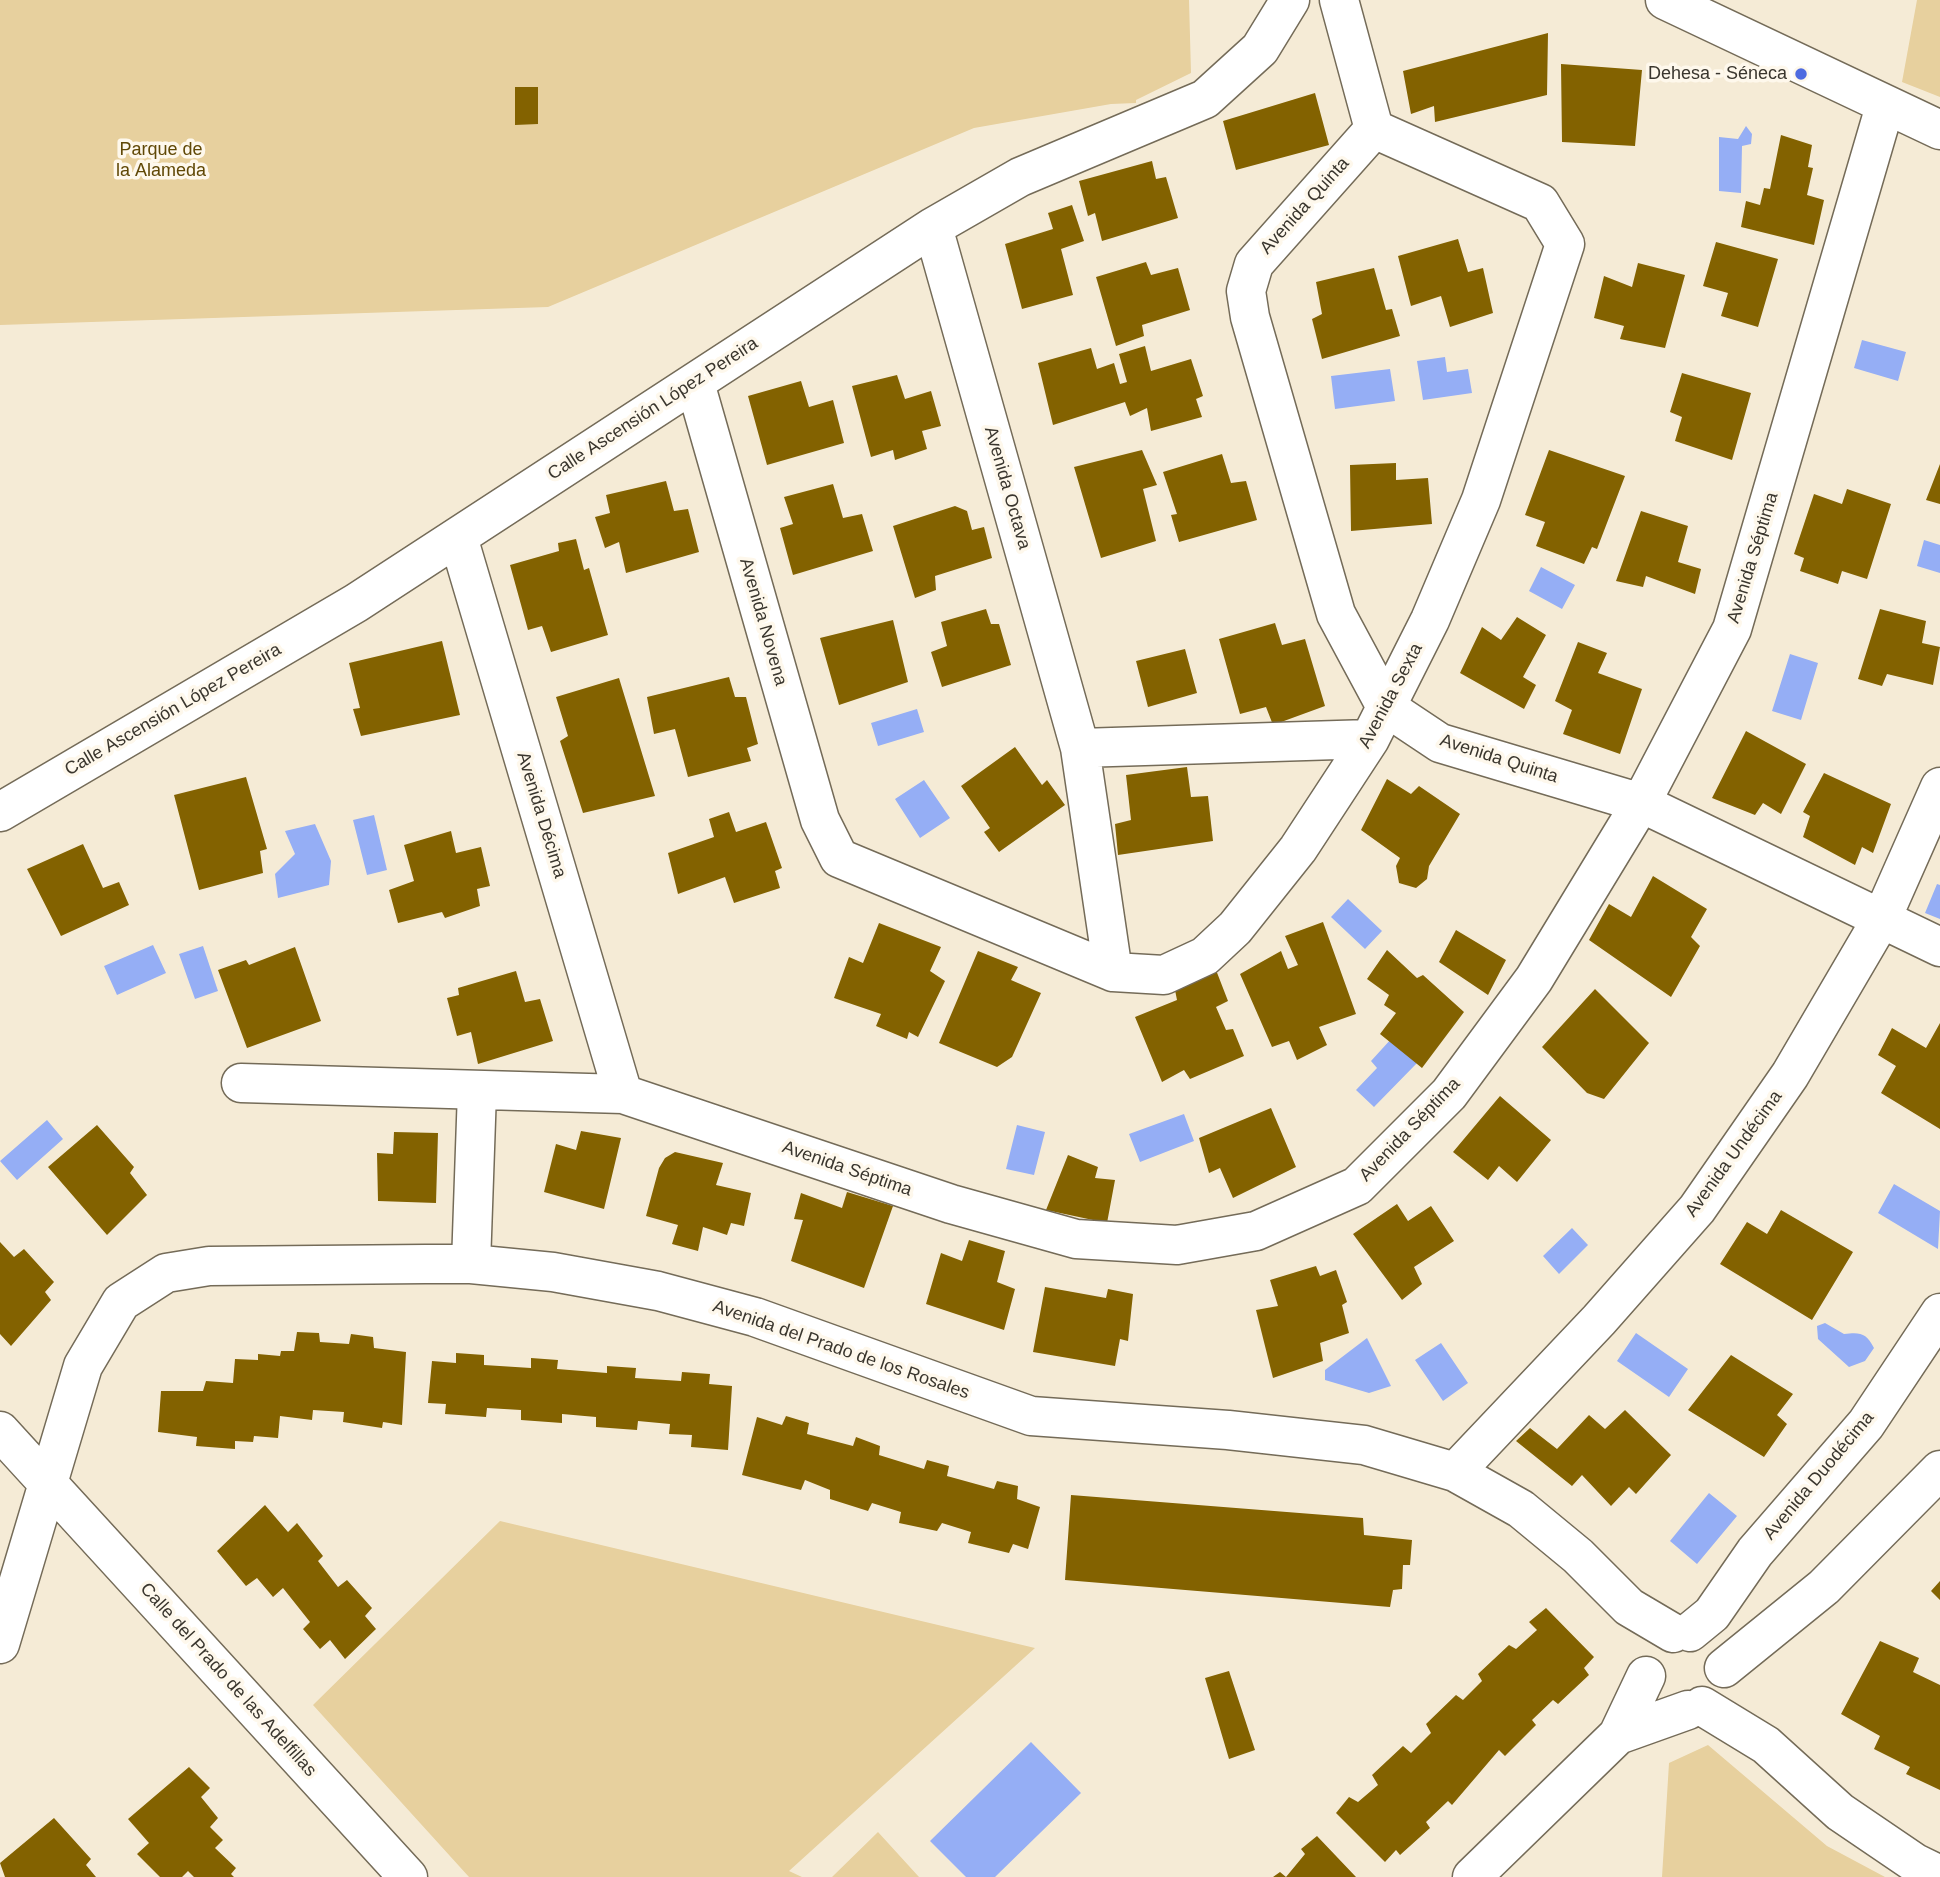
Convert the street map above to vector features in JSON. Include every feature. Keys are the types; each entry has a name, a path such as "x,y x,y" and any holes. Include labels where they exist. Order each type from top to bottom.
{"street":[{"name":"Calle Ascensión López Pereira","path":"0,812 356,603 933,227 1020,177 1205,99 1260,49 1290,0"},
{"path":"1339,0 1374,129"},
{"path":"1665,0 1940,130"},
{"name":"Avenida Séptima","path":"242,1083 623,1094 951,1204 1076,1239 1177,1245 1256,1231 1357,1185 1450,1094 1534,979 1641,803 1732,629 1885,106"},
{"name":"Avenida Quinta","path":"1374,129 1254,264 1246,291 1250,317 1336,614 1378,723 1641,803 1940,947"},
{"name":"Avenida Sexta","path":"839,858 1113,972 1164,975 1205,956 1235,928 1298,849 1378,723 1430,620 1481,500 1564,244 1540,203 1374,129"},
{"name":"Avenida Octava","path":"933,227 1080,748 1113,972"},
{"name":"Avenida Novena","path":"695,383 820,820 839,858"},
{"name":"Avenida Décima","path":"458,537 623,1094"},
{"path":"1080,748 1378,723"},
{"name":"Avenida Undécima","path":"1455,1472 1599,1320 1697,1209 1790,1075 1882,918 1940,787"},
{"path":"471,1264 477,1091"},
{"name":"Avenida del Prado de los Rosales","path":"0,1644 83,1366 121,1301 166,1273 209,1266 471,1264 553,1272 658,1291 755,1317 1031,1416 1228,1430 1364,1445 1455,1472 1521,1509 1578,1556 1629,1607 1713,1644 1710,1690 1840,1812 1915,1863 1940,1875"},
{"name":"Avenida Duodécima","path":"1618,1735 1652,1649 1712,1614 1755,1552 1866,1424 1940,1313"},
{"name":"Calle del Prado de las Adelfillas","path":"0,1431 408,1877"},
{"path":"1472,1877 1618,1735 1710,1690 1824,1587 1940,1469"},
{"name":"Avenida del Prado de los Rosales","path":"1629,1607 1651,1690 1660,1702 1674,1709 1710,1690"}],"green space":[{"name":"Parque de la Alameda","path":"0,0 1189,0 1191,73 1136,100 1136,103 1111,104 974,128 548,307 0,325"},
{"path":"1917,0 1940,0 1940,97 1902,82"},
{"path":"500,1521 1035,1648 789,1871 802,1877 469,1877 313,1705"},
{"path":"1708,1745 1827,1846 1885,1877 1662,1877 1669,1763"},
{"path":"878,1832 919,1877 832,1877"}],"water":[{"path":"1746,126 1752,134 1751,144 1742,146 1741,193 1719,191 1719,137 1738,139"},
{"path":"1862,340 1906,352 1898,381 1854,368"},
{"path":"1445,357 1447,372 1468,369 1472,393 1423,400 1417,361"},
{"path":"1390,369 1395,401 1335,409 1331,376"},
{"path":"1924,540 1940,545 1940,573 1917,566"},
{"path":"1541,567 1575,585 1562,609 1529,591"},
{"path":"1790,654 1818,663 1801,720 1772,711"},
{"path":"917,709 924,732 878,746 871,723"},
{"path":"924,780 950,818 920,838 895,799"},
{"path":"374,815 387,870 367,875 353,820"},
{"path":"315,824 331,861 329,885 278,898 275,874 295,854 285,831"},
{"path":"1937,884 1940,885 1940,919 1925,913"},
{"path":"1348,899 1382,931 1365,949 1331,917"},
{"path":"153,945 166,973 117,995 104,966"},
{"path":"203,946 218,991 195,999 179,954"},
{"path":"1392,1038 1417,1063 1374,1107 1356,1090 1377,1068 1371,1061"},
{"path":"1184,1114 1194,1141 1140,1162 1129,1134"},
{"path":"47,1120 63,1139 17,1180 0,1161"},
{"path":"1017,1125 1045,1132 1034,1175 1006,1169"},
{"path":"1894,1184 1940,1211 1938,1249 1878,1213"},
{"path":"1572,1228 1588,1245 1559,1274 1543,1256"},
{"path":"1825,1323 1844,1334 1865,1336 1874,1348 1865,1361 1849,1367 1818,1339 1817,1326"},
{"path":"1636,1333 1688,1369 1669,1397 1617,1361"},
{"path":"1367,1338 1391,1386 1369,1393 1325,1380 1325,1370"},
{"path":"1441,1343 1468,1383 1443,1401 1415,1360"},
{"path":"1709,1493 1737,1516 1697,1564 1670,1541"},
{"path":"1031,1742 1081,1793 995,1877 966,1877 930,1841"}],"building":[{"path":"1548,33 1547,95 1435,122 1434,106 1411,114 1403,71"},
{"path":"1561,64 1642,70 1635,146 1562,142"},
{"path":"515,87 538,87 538,124 515,125"},
{"path":"1315,93 1329,145 1236,170 1223,121"},
{"path":"1781,135 1812,145 1808,167 1813,168 1807,195 1824,200 1814,245 1741,227 1746,201 1760,205 1764,188 1770,189"},
{"path":"1152,161 1156,179 1166,177 1178,218 1102,241 1095,213 1088,216 1079,181"},
{"path":"1072,205 1084,241 1061,249 1073,295 1022,309 1005,244 1053,229 1048,213"},
{"path":"1458,239 1468,272 1483,268 1493,313 1450,327 1441,296 1411,306 1398,256"},
{"path":"1716,242 1778,259 1758,327 1721,316 1728,293 1703,286"},
{"path":"1146,262 1151,275 1178,268 1190,310 1142,325 1144,336 1116,346 1096,277"},
{"path":"1638,263 1685,275 1665,348 1620,339 1624,326 1594,318 1604,276 1632,287"},
{"path":"1374,268 1386,310 1392,309 1400,336 1322,359 1312,319 1322,314 1316,282"},
{"path":"1145,346 1151,371 1191,359 1203,396 1196,399 1202,417 1151,431 1147,408 1130,416 1125,402 1053,425 1038,363 1091,348 1097,369 1114,363 1120,384 1127,382 1119,354"},
{"path":"1682,373 1751,393 1732,460 1675,441 1682,417 1670,412"},
{"path":"897,375 905,399 931,391 941,426 922,431 927,449 895,460 893,450 871,457 852,386"},
{"path":"801,381 809,407 833,400 844,443 767,465 748,396"},
{"path":"1142,450 1157,485 1143,489 1156,541 1101,558 1074,467"},
{"path":"1549,450 1625,476 1597,549 1592,547 1584,564 1536,546 1545,522 1525,515"},
{"path":"1222,454 1231,483 1246,481 1257,520 1179,542 1171,515 1177,514 1163,472"},
{"path":"1396,463 1396,480 1428,478 1432,524 1351,531 1350,465"},
{"path":"1940,464 1940,504 1926,500"},
{"path":"666,481 674,511 688,509 699,552 626,573 619,542 605,548 595,517 610,513 606,495"},
{"path":"833,484 843,518 862,514 873,551 793,575 780,528 793,524 784,497"},
{"path":"1847,489 1891,504 1867,579 1842,571 1838,584 1800,571 1804,558 1794,554 1814,494 1842,504"},
{"path":"955,506 967,511 972,530 984,527 992,558 935,576 936,590 915,598 893,526"},
{"path":"1641,511 1688,526 1678,562 1701,569 1695,594 1646,576 1643,587 1616,581"},
{"path":"576,539 584,570 589,568 608,635 551,652 542,626 528,630 510,565 559,551 558,543"},
{"path":"986,609 991,624 999,624 1011,665 942,687 931,652 947,646 941,622"},
{"path":"1880,609 1926,621 1922,643 1940,647 1933,685 1887,674 1882,686 1858,679"},
{"path":"1517,617 1546,635 1523,677 1536,685 1524,709 1460,673 1482,627 1501,640"},
{"path":"893,620 908,682 839,705 820,638"},
{"path":"1275,623 1282,645 1305,639 1325,706 1273,725 1266,707 1240,714 1219,639"},
{"path":"442,641 460,715 361,736 353,709 360,708 349,663"},
{"path":"1578,642 1607,653 1598,673 1642,689 1620,754 1563,734 1572,710 1555,701"},
{"path":"1185,649 1197,693 1148,707 1136,661"},
{"path":"729,677 735,697 746,697 758,744 747,748 751,761 688,777 675,729 654,734 647,697"},
{"path":"619,678 655,796 583,813 560,741 568,736 556,697"},
{"path":"1746,731 1806,764 1781,814 1763,803 1755,815 1712,798"},
{"path":"1015,747 1042,785 1047,780 1065,805 999,852 984,832 990,828 961,786"},
{"path":"1187,767 1191,797 1208,796 1213,841 1118,855 1115,824 1131,820 1126,775"},
{"path":"1824,773 1891,804 1873,853 1862,847 1855,865 1803,837 1810,816 1803,812"},
{"path":"246,777 267,849 260,851 263,873 199,890 174,795"},
{"path":"1387,779 1411,794 1419,786 1460,814 1429,866 1427,879 1416,888 1399,883 1396,866 1400,858 1361,830"},
{"path":"729,812 736,832 766,822 782,868 775,871 780,888 734,903 725,877 678,894 668,853 714,837 709,819"},
{"path":"451,831 456,853 481,847 490,886 477,889 480,906 445,918 442,912 398,923 389,890 414,881 404,845"},
{"path":"83,844 103,888 119,882 129,905 61,936 27,869"},
{"path":"1653,876 1707,909 1691,937 1700,946 1671,997 1589,940 1609,904 1631,917"},
{"path":"1323,922 1356,1014 1319,1027 1327,1045 1297,1060 1289,1041 1272,1047 1240,974 1281,951 1288,969 1298,965 1285,936"},
{"path":"879,923 941,947 930,971 945,981 918,1037 909,1032 907,1039 876,1026 881,1014 834,998 849,957 863,963"},
{"path":"1456,930 1506,960 1488,995 1439,962"},
{"path":"295,947 321,1021 247,1048 218,970 246,960 249,965"},
{"path":"1387,950 1417,978 1423,975 1464,1012 1422,1068 1380,1034 1396,1013 1384,1005 1389,995 1367,979"},
{"path":"978,951 1018,967 1011,980 1041,993 1012,1057 997,1067 939,1043"},
{"path":"1216,970 1228,1001 1216,1007 1226,1030 1233,1029 1244,1056 1190,1079 1184,1070 1162,1082 1135,1017 1177,1000 1175,990"},
{"path":"516,971 525,1002 540,999 553,1041 478,1064 471,1032 457,1036 447,998 459,995 458,988"},
{"path":"1595,989 1649,1043 1604,1099 1587,1093 1542,1047"},
{"path":"1940,1023 1940,1129 1881,1093 1896,1066 1878,1055 1892,1028 1926,1048"},
{"path":"1500,1096 1551,1140 1517,1182 1499,1166 1488,1180 1453,1152"},
{"path":"1271,1108 1296,1167 1233,1198 1220,1168 1209,1173 1199,1138"},
{"path":"97,1125 134,1167 130,1173 147,1195 107,1235 48,1167"},
{"path":"581,1131 621,1138 604,1209 544,1192 556,1144 576,1150"},
{"path":"394,1132 438,1133 436,1203 378,1201 377,1153 393,1154"},
{"path":"675,1152 723,1163 716,1185 751,1193 744,1226 731,1223 727,1235 703,1227 698,1251 672,1244 678,1225 646,1216 659,1168 665,1158"},
{"path":"1068,1155 1098,1167 1095,1178 1115,1180 1107,1223 1046,1210"},
{"path":"847,1192 893,1206 864,1288 791,1261 803,1220 794,1219 801,1193 842,1208"},
{"path":"1397,1204 1408,1221 1431,1206 1454,1241 1414,1267 1422,1284 1402,1300 1353,1234"},
{"path":"1781,1210 1853,1252 1812,1320 1720,1264 1747,1222 1767,1234"},
{"path":"969,1240 1005,1251 997,1282 1015,1289 1004,1330 926,1304 941,1253 962,1261"},
{"path":"0,1242 14,1257 24,1249 54,1282 45,1292 51,1300 11,1346 0,1334"},
{"path":"1316,1266 1320,1276 1336,1270 1347,1302 1342,1305 1349,1333 1320,1343 1323,1361 1273,1378 1256,1310 1278,1306 1270,1280"},
{"path":"1045,1287 1106,1298 1108,1289 1133,1294 1128,1341 1120,1339 1115,1366 1033,1352"},
{"path":"297,1332 319,1333 320,1342 349,1344 351,1334 373,1337 374,1348 406,1352 402,1425 383,1422 382,1428 343,1422 344,1412 313,1410 312,1420 280,1416 278,1438 254,1436 253,1442 235,1441 235,1449 196,1446 197,1437 158,1432 161,1391 203,1391 206,1381 233,1383 235,1359 258,1360 258,1354 280,1356 281,1351 294,1351"},
{"path":"456,1353 484,1355 484,1365 531,1368 531,1358 558,1360 557,1369 607,1373 607,1366 636,1368 635,1378 681,1381 682,1372 710,1374 709,1384 732,1386 728,1450 691,1447 692,1435 669,1434 670,1424 638,1421 637,1430 596,1427 596,1417 562,1414 562,1423 521,1420 521,1410 487,1408 486,1417 445,1414 446,1404 428,1403 432,1361 456,1363"},
{"path":"1731,1355 1793,1394 1777,1415 1787,1424 1764,1457 1688,1410"},
{"path":"1625,1410 1671,1455 1636,1494 1629,1487 1611,1506 1582,1475 1572,1486 1516,1441 1530,1428 1557,1449 1589,1415 1605,1429"},
{"path":"786,1416 809,1423 807,1434 853,1446 856,1437 880,1446 879,1455 924,1469 927,1460 949,1466 947,1476 994,1489 997,1481 1018,1486 1017,1499 1040,1507 1028,1549 1013,1544 1009,1553 968,1543 971,1532 942,1523 937,1531 899,1523 901,1512 872,1503 868,1511 830,1499 830,1490 805,1480 801,1490 742,1475 757,1417 782,1425"},
{"path":"1071,1495 1363,1518 1364,1535 1412,1540 1410,1565 1403,1565 1402,1589 1393,1590 1390,1607 1065,1580"},
{"path":"265,1505 288,1532 297,1523 323,1556 318,1561 338,1587 347,1580 372,1608 365,1616 376,1629 345,1659 330,1640 320,1649 303,1629 310,1622 283,1588 273,1597 257,1578 246,1586 217,1551"},
{"path":"1940,1581 1940,1600 1931,1591"},
{"path":"1546,1608 1594,1657 1584,1668 1589,1675 1558,1704 1553,1700 1532,1720 1536,1725 1505,1756 1499,1750 1452,1805 1448,1801 1426,1822 1430,1828 1400,1855 1396,1850 1385,1862 1336,1813 1349,1797 1358,1802 1378,1785 1372,1775 1403,1746 1411,1753 1431,1733 1426,1724 1456,1695 1463,1700 1482,1681 1478,1674 1509,1645 1516,1649 1537,1630 1529,1622"},
{"path":"1880,1641 1919,1658 1913,1672 1940,1685 1940,1790 1906,1774 1910,1767 1874,1749 1880,1736 1841,1714"},
{"path":"1229,1671 1255,1750 1229,1759 1205,1678"},
{"path":"189,1767 210,1788 201,1797 218,1818 210,1827 223,1840 215,1848 236,1868 231,1874 234,1877 194,1877 188,1871 182,1877 160,1877 137,1854 149,1843 128,1819"},
{"path":"54,1818 91,1859 86,1865 96,1877 5,1877 0,1863"},
{"path":"1317,1836 1356,1877 1286,1877 1305,1854 1301,1849"},
{"path":"1280,1872 1286,1877 1273,1877"}],"place":[{"name":"Dehesa - Séneca","path":"1801,74"}]}
